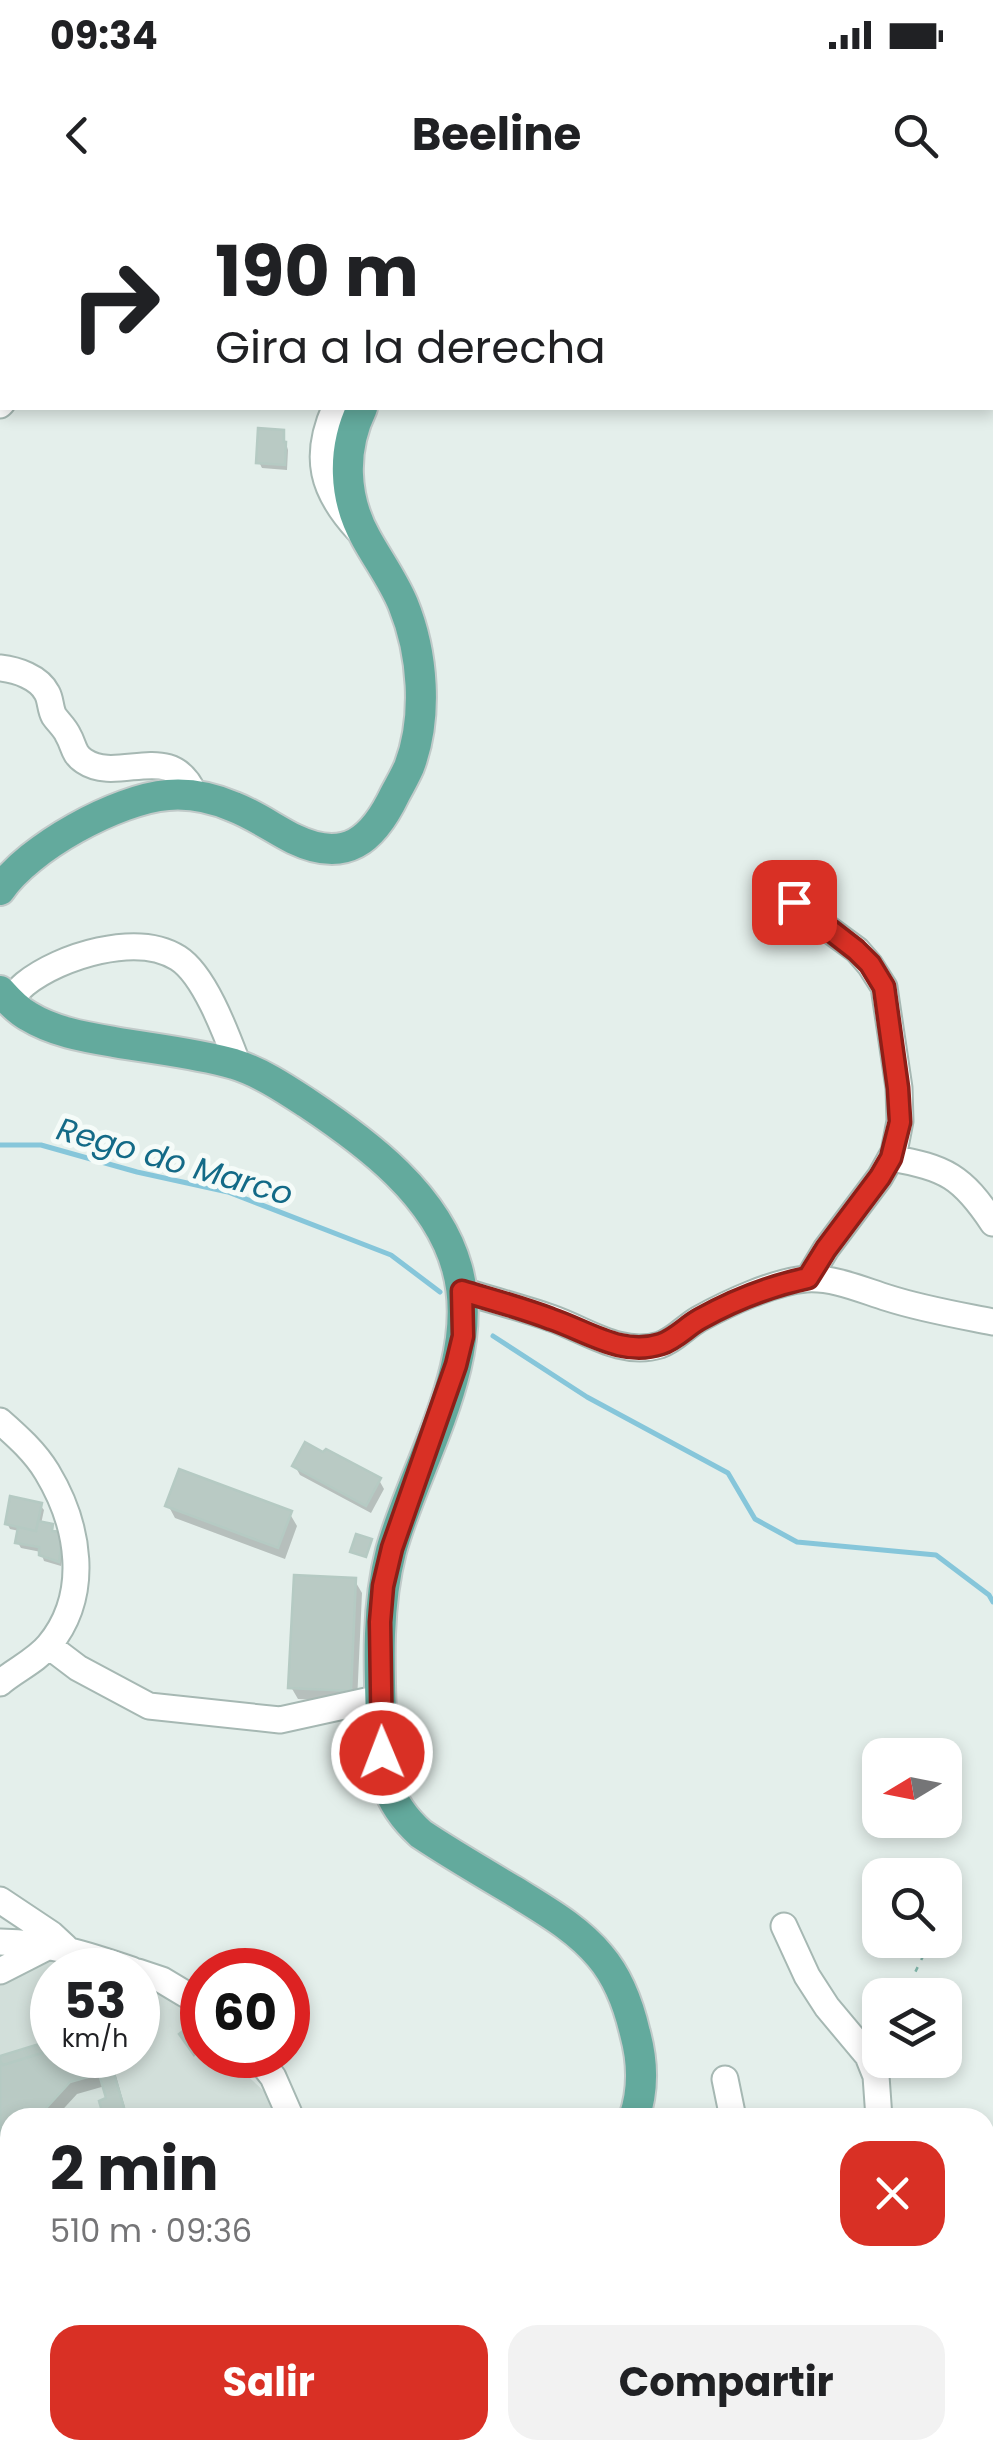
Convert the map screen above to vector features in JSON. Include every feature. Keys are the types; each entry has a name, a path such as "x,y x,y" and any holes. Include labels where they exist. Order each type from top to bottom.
{"main road":[{"path":"3,883 53,842 115,809 168,795 212,798 312,846 327,849 354,845 378,826 409,766 416,738 420,688 412,629 403,602 355,517 349,494 349,444 361,410"},
{"path":"4,996 25,1015 48,1027 238,1066 288,1091 338,1124 409,1186 439,1226 452,1249 462,1291 463,1336 392,1548 383,1586 380,1698 386,1780 393,1802 404,1818 433,1842 546,1910 578,1933 601,1957 632,2019 641,2056 642,2084 636,2108"}],"street":[{"path":"333,410 326,428 324,476 333,500 366,539"},
{"path":"0,668 34,678 47,692 52,712 68,733 74,752 86,763 100,767 174,769 189,782 194,796"},
{"path":"781,886 794,902 856,950 884,987 899,1105 900,1122 891,1158 808,1278"},
{"path":"4,996 48,970 101,949 132,946 156,950 178,958 197,979 226,1033 238,1066"},
{"path":"891,1158 954,1177 968,1188 993,1223"},
{"path":"462,1291 554,1319 613,1344 644,1348 670,1341 698,1320 741,1300 780,1284 808,1278 840,1282 890,1299 993,1322"},
{"path":"0,1421 46,1469 71,1525 77,1564 76,1590 49,1646 0,1683"},
{"path":"49,1646 78,1668 149,1706 280,1720 380,1698"},
{"path":"0,1900 51,1934 57,1947"},
{"path":"784,1926 826,2007 868,2056 876,2076 878,2108"},
{"path":"0,1942 60,1948"},
{"path":"0,1954 0,1968 57,1947"},
{"path":"274,2078 287,2108"},
{"path":"725,2079 730,2108"}],"shaded area":[{"path":"0,1950 30,1954 30,2078 160,2078 160,1994 180,2009 180,2078 250,2078 267,2094 271,2108 0,2108"}],"building":[{"path":"258,428 284,430 285,465 256,463"},
{"path":"305,1442 381,1478 366,1506 292,1466"},
{"path":"179,1469 292,1511 278,1548 165,1506"},
{"path":"10,1496 42,1503 36,1531 5,1524"},
{"path":"38,1521 53,1524 52,1531 63,1532 59,1562 39,1555 39,1547 15,1543 18,1527 36,1531"},
{"path":"356,1534 372,1539 366,1557 350,1552"},
{"path":"294,1575 356,1578 351,1691 288,1688"},
{"path":"30,2047 30,2057 3,2065 0,2056"},
{"path":"30,2057 30,2078 84,2078 70,2082 46,2108 0,2108 0,2061 3,2065"},
{"path":"100,2078 115,2078 124,2108 101,2108 99,2101 106,2098"}],"waterway":[{"name":"Rego do Marco","path":"0,1145 41,1145 228,1192 391,1255 440,1292"},
{"name":"Rego do Marco","path":"493,1336 587,1397 728,1473 755,1519 797,1542 936,1555 993,1602"}],"route":[{"path":"382,1753 383,1586 392,1548 456,1365 463,1336 462,1291 554,1319 613,1344 630,1348 658,1346 698,1320 741,1300 780,1284 808,1278 894,1152 900,1122 898,1088 884,987 856,950 794,902"}]}
